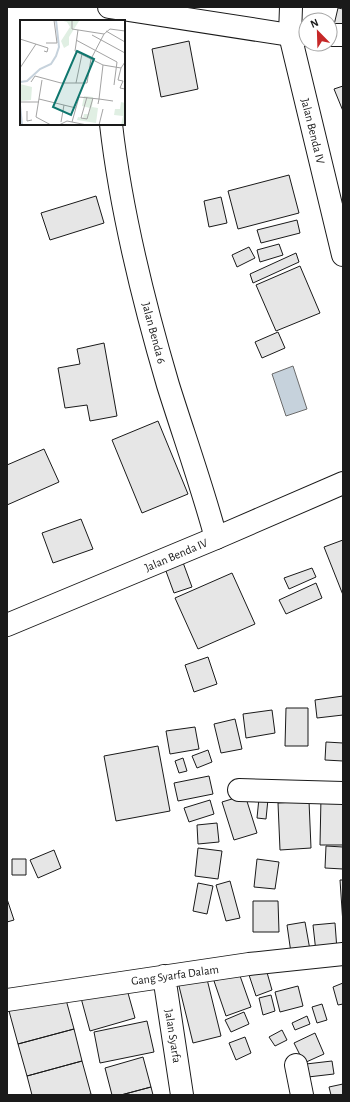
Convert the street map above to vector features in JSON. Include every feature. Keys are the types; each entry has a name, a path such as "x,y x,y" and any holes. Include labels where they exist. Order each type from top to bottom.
{"street":[{"path":"101,7 102,20"},
{"path":"109,7 298,35"},
{"name":"Jalan Benda IV","path":"291,7 298,35"},
{"name":"Jalan Benda IV","path":"301,52 343,255"},
{"name":"Jalan Benda 6","path":"111,125 128,224 144,295 168,384 216,538"},
{"name":"Jalan Benda IV","path":"7,625 216,538 343,483"},
{"path":"239,790 343,793"},
{"name":"Gang Syarfa Dalam","path":"7,1000 250,964 343,954"},
{"name":"Jalan Syarfa","path":"164,976 182,1095"},
{"path":"296,1065 302,1095"}],"shaded area":[{"path":"293,366 307,409 286,416 272,374"}],"building":[{"path":"338,8 343,9 343,26 338,25"},
{"path":"189,41 198,89 161,97 152,49"},
{"path":"343,86 343,111 334,89"},
{"path":"289,175 299,213 238,229 228,191"},
{"path":"96,196 104,223 50,240 41,213"},
{"path":"221,197 227,223 209,227 204,201"},
{"path":"297,220 300,233 261,243 257,230"},
{"path":"279,244 283,255 260,262 257,250"},
{"path":"249,247 255,258 237,267 232,255"},
{"path":"296,253 299,262 253,283 250,274"},
{"path":"300,266 320,313 276,331 256,285"},
{"path":"278,332 285,348 262,358 255,342"},
{"path":"104,343 117,416 90,421 87,405 65,408 58,368 80,364 77,349"},
{"path":"158,421 188,494 142,513 112,440"},
{"path":"44,449 59,482 7,505 7,465"},
{"path":"81,519 93,549 53,563 42,533"},
{"path":"343,540 343,595 324,547"},
{"path":"181,557 192,587 174,593 163,563"},
{"path":"312,568 316,577 289,589 284,578"},
{"path":"232,573 255,624 198,649 175,598"},
{"path":"316,583 322,598 286,614 279,600"},
{"path":"208,657 217,684 194,692 185,665"},
{"path":"343,696 343,715 317,718 315,700"},
{"path":"286,708 308,708 308,746 285,746"},
{"path":"272,710 275,733 246,738 243,714"},
{"path":"235,719 242,749 221,753 214,724"},
{"path":"195,727 199,749 170,754 166,731"},
{"path":"326,742 343,743 343,761 325,760"},
{"path":"158,746 170,811 116,821 104,756"},
{"path":"208,750 212,762 197,768 192,756"},
{"path":"183,758 187,771 179,773 175,761"},
{"path":"209,776 213,794 178,801 174,783"},
{"path":"245,795 257,833 234,840 222,802"},
{"path":"321,797 343,798 343,845 320,845"},
{"path":"259,798 268,799 266,819 257,818"},
{"path":"210,800 214,814 189,822 184,808"},
{"path":"309,801 311,848 280,850 278,803"},
{"path":"217,823 219,842 198,844 197,825"},
{"path":"326,846 343,847 343,869 325,868"},
{"path":"198,848 222,851 218,879 195,876"},
{"path":"54,850 61,868 38,878 30,860"},
{"path":"12,859 26,859 26,875 12,875"},
{"path":"257,859 279,862 275,889 254,887"},
{"path":"340,880 343,880 343,924"},
{"path":"230,881 240,918 226,921 216,885"},
{"path":"198,883 213,886 207,914 193,911"},
{"path":"7,899 14,920 7,922"},
{"path":"253,901 278,901 279,932 253,932"},
{"path":"305,922 310,950 291,953 287,925"},
{"path":"335,923 337,950 316,952 313,925"},
{"path":"266,969 272,990 256,996 249,975"},
{"path":"239,973 251,1007 226,1016 214,981"},
{"path":"206,975 221,1036 193,1043 178,982"},
{"path":"343,983 343,1004 338,1005 333,987"},
{"path":"126,986 135,1018 90,1031 81,998"},
{"path":"298,986 303,1006 280,1012 275,992"},
{"path":"271,995 275,1011 263,1015 259,998"},
{"path":"65,996 74,1029 18,1044 9,1011"},
{"path":"322,1004 327,1020 317,1023 312,1007"},
{"path":"244,1012 249,1024 231,1032 225,1020"},
{"path":"307,1016 310,1024 295,1030 292,1023"},
{"path":"147,1021 154,1052 100,1063 94,1032"},
{"path":"74,1029 82,1061 27,1076 18,1044"},
{"path":"282,1030 287,1040 275,1046 269,1037"},
{"path":"315,1033 324,1054 304,1063 294,1043"},
{"path":"245,1037 251,1053 236,1060 229,1043"},
{"path":"143,1057 151,1087 121,1095 112,1095 105,1068"},
{"path":"82,1061 91,1094 32,1095 27,1076"},
{"path":"332,1061 334,1074 308,1077 306,1064"},
{"path":"343,1084 343,1095 331,1095 329,1087"},
{"path":"151,1087 153,1095 121,1095"}]}
